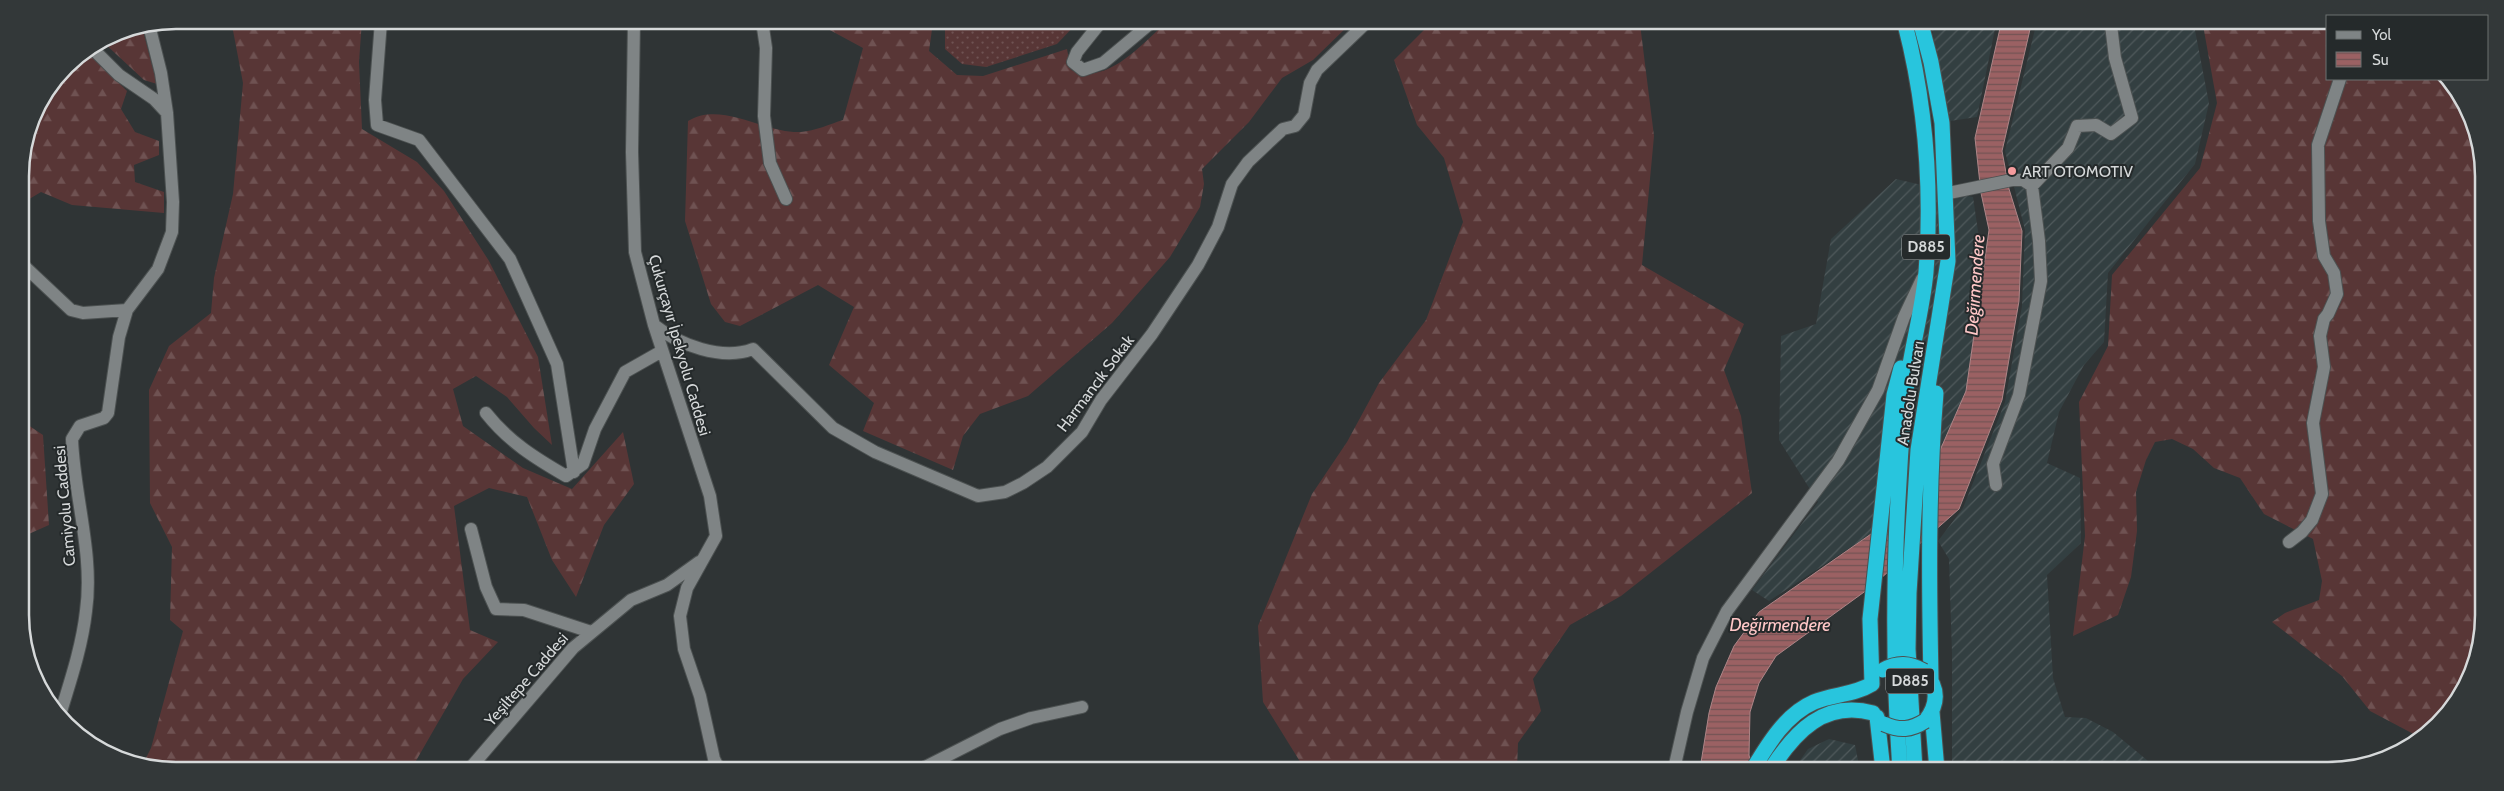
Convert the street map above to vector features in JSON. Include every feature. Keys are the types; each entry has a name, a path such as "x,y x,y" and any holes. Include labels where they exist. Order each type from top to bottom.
{"highway":[{"name":"Anadolu Bulvarı","path":"1899,762 1894,692 1894,600 1900,470 1905,397 1926,272 1925,125 1916,68 1906,29"},
{"name":"Anadolu Bulvarı","path":"1915,762 1908,649 1909,593 1918,450 1948,261 1942,123 1931,62 1922,29"},
{"path":"1927,675 1932,443 1948,261"},
{"path":"1882,762 1878,718 1870,697 1872,684 1870,619 1894,396 1926,272"},
{"path":"1757,762 1775,734 1812,702 1839,694 1860,691 1872,684 1883,670 1902,663 1914,665 1927,675 1936,690 1936,701 1929,716 1915,727 1904,729 1878,718 1847,710 1830,713 1800,730 1776,762"},
{"path":"1929,716 1936,762"}],"street":[{"path":"380,29 375,100 377,125 419,140 510,258 557,364 574,472"},
{"name":"Çukurçayır İpekyolu Caddesi","path":"634,29 632,152 635,252 654,325 710,496 716,536 709,553"},
{"path":"763,29 766,48 764,116 770,163 786,199"},
{"path":"1095,29 1077,52 1073,62 1083,70 1103,63 1144,29"},
{"name":"Harmancık Sokak","path":"654,325 692,345 724,354 754,349 833,428 854,441 883,456 978,496 1005,492 1023,484 1047,467 1082,432 1101,400 1152,334 1198,265 1218,228 1232,184 1248,162 1273,138 1283,129 1295,126 1304,115 1310,83 1317,70 1360,29"},
{"path":"2032,186 2068,148 2077,126 2096,125 2111,134 2132,118 2115,58 2111,29"},
{"name":"Camiyolu Caddesi","path":"61,707 76,662 87,609 86,562 72,439 80,426 104,418 108,413 119,336 127,310 158,269 172,232 173,202 168,113 151,31"},
{"path":"96,52 119,75 154,99 168,113"},
{"path":"2289,542 2302,532 2312,520 2322,494 2312,423 2324,367 2320,336 2324,319 2337,294 2334,273 2324,256 2320,221 2318,145 2340,80"},
{"path":"1944,194 2012,180 2023,180 2032,186 2039,240 2041,281 2019,395 1992,464 1996,485"},
{"path":"29,271 71,310 83,313 127,310"},
{"name":"Anadolu Bulvarı","path":"1676,762 1687,712 1703,658 1727,611 1838,461 1878,390 1904,317 1926,272"},
{"path":"486,413 500,430 523,450 566,476 574,472 582,464 595,429 624,372 662,351"},
{"path":"471,529 486,587 496,609 524,610 591,632"},
{"path":"709,553 687,588 680,616 684,649 700,696 716,762"},
{"name":"Yeşiltepe Caddesi","path":"475,762 573,648 630,600 667,585 692,570 709,553"},
{"path":"937,762 1000,729 1031,718 1082,708"}],"shaded area":[{"path":"1932,29 1995,29 1977,117 1950,121"},
{"path":"2035,29 2195,29 2209,103 2195,164 2108,273 2104,342 2084,365 2059,412 2047,463 2080,478 2081,543 2047,575 2053,678 2065,717 2086,718 2113,732 2149,762 1952,762 1952,653 1949,559 1938,541 1963,508 2005,402 2022,306 2025,230 2005,151"},
{"path":"1896,179 1973,197 1984,272 1966,391 1931,471 1871,534 1769,601 1752,590 1818,502 1779,440 1781,336 1816,324 1831,239"},
{"path":"1829,739 1855,745 1858,762 1799,762 1808,749"}],"green space":[{"path":"233,29 361,29 359,62 362,129 417,162 444,191 489,261 538,357 552,445 534,428 507,397 476,376 453,389 463,426 523,468 572,489 623,432 634,484 604,525 576,597 552,560 527,497 489,488 454,506 470,630 498,642 463,679 415,762 175,762 146,759 151,748 183,631 170,620 172,547 150,503 149,390 169,346 211,313 214,278 233,194 243,83"},
{"path":"828,29 932,29 929,51 957,75 983,76 1067,49 1071,70 1085,73 1098,72 1111,68 1123,60 1159,29 1345,29 1313,60 1282,78 1249,122 1202,169 1204,184 1200,207 1170,257 1112,323 1028,396 980,414 963,436 953,470 863,431 874,403 829,365 854,307 818,285 740,326 725,322 711,304 685,221 688,121 701,116 715,114 744,119 787,131 801,132 817,129 843,120 863,48"},
{"path":"945,29 1071,29 1057,44 986,67 962,64 945,49"},
{"path":"1422,29 1641,29 1654,136 1642,265 1744,324 1724,370 1741,416 1752,493 1621,596 1570,625 1533,679 1541,711 1518,743 1517,762 1300,762 1263,702 1258,626 1312,494 1347,442 1379,383 1426,320 1463,222 1444,158 1417,125 1394,60 1424,30"},
{"path":"2204,29 2326,29 2326,80 2439,80 2456,102 2467,128 2474,156 2475,175 2474,635 2467,663 2451,697 2439,712 2414,734 2370,711 2342,676 2272,622 2285,613 2319,600 2322,581 2313,539 2264,514 2240,478 2214,468 2193,449 2172,439 2155,442 2146,460 2136,492 2137,531 2131,577 2118,615 2073,636 2085,536 2079,402 2108,346 2112,275 2200,168 2217,103"},
{"path":"144,33 157,84 144,80 107,46 119,40"},
{"path":"91,55 127,91 121,109 135,132 159,141 159,155 134,165 135,182 164,192 164,213 72,205 41,192 29,199 29,166 34,137 40,119 59,86"},
{"path":"29,426 43,435 49,525 29,534"}],"water":[{"name":"Değirmendere","path":"2000,29 2030,29 2002,151 2009,189 2022,231 2019,301 2002,400 1959,509 1871,587 1776,656 1759,683 1750,712 1750,762 1701,762 1709,713 1716,687 1734,646 1759,612 1871,534 1931,471 1966,391 1989,230 1981,193 1975,138"}],"place":[{"name":"ART OTOMOTIV","path":"2012,171"}]}
